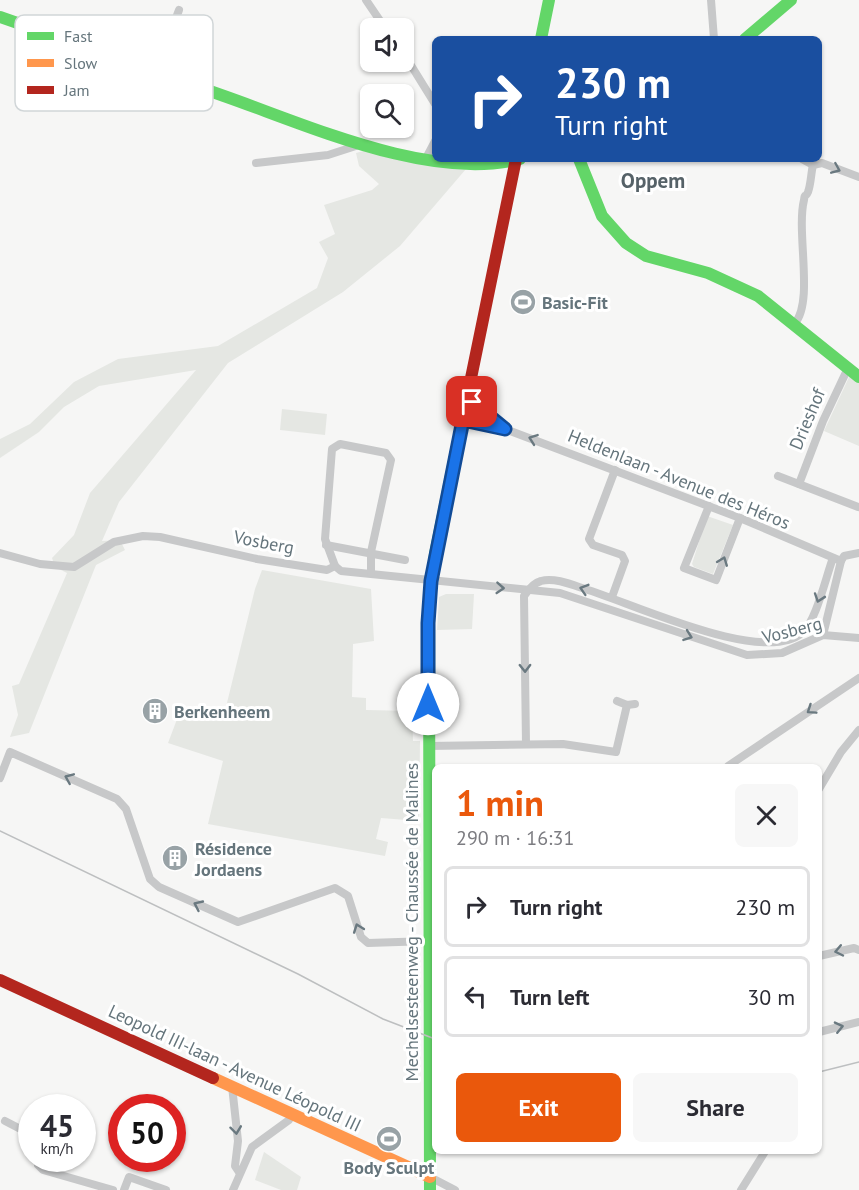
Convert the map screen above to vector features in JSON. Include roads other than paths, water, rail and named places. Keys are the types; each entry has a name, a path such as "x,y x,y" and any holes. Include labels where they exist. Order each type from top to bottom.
{"street":[{"path":"366,0 378,18"},
{"path":"542,36 549,0"},
{"path":"711,0 714,36"},
{"path":"749,36 791,0"},
{"path":"176,15 178,10"},
{"path":"0,17 15,22"},
{"path":"414,70 432,100"},
{"path":"213,91 362,144 432,158"},
{"path":"256,163 328,155 362,144"},
{"path":"426,158 432,147"},
{"path":"473,162 502,166 513,162"},
{"name":"Mechelsesteenweg - Chaussée de Malines","path":"430,1190 432,956 429,941 428,623 431,581 518,162"},
{"path":"580,162 602,216 626,243 646,256 672,261 741,287 770,303 859,377"},
{"path":"808,162 813,165 822,163 859,177"},
{"path":"795,323 800,317 804,302 801,243 804,198 808,192 813,165"},
{"name":"Drieshof","path":"799,484 820,426 848,368"},
{"name":"Heldenlaan - Avenue des Héros","path":"467,398 505,429"},
{"name":"Heldenlaan - Avenue des Héros","path":"463,420 505,429 740,518 837,559"},
{"path":"334,566 326,545 332,449 340,444 386,453 391,460 371,552 371,573"},
{"path":"612,597 625,561 622,555 593,545 589,539 615,470"},
{"path":"778,476 858,507"},
{"path":"709,506 684,568 716,580 740,518"},
{"name":"Vosberg","path":"0,553 40,564 74,567 114,542 143,536 160,537 257,559 327,570 334,566 341,571 572,596 747,655 782,653 823,635 859,638"},
{"path":"326,545 405,560"},
{"path":"823,635 837,559 859,552"},
{"name":"Vosberg","path":"528,590 541,581 556,581 612,597 699,629 744,641 776,644 800,635 810,624 837,559"},
{"path":"526,744 524,596 528,590"},
{"path":"731,764 859,678"},
{"path":"617,701 631,704 616,752 618,763"},
{"path":"822,784 841,752 859,730"},
{"path":"428,746 563,744 616,752"},
{"path":"0,778 10,752 117,799 126,809 150,879 159,887 238,922 335,888 348,896 361,937 368,943 429,941"},
{"path":"822,955 854,948 859,950"},
{"name":"Leopold III-laan - Avenue Léopold III","path":"0,980 455,1190"},
{"path":"822,1031 859,1022"},
{"path":"232,1086 237,1141 235,1166 239,1172"},
{"path":"233,1190 252,1147 289,1120 292,1114"},
{"path":"5,1121 18,1128"},
{"path":"741,1190 764,1154"},
{"path":"50,1172 113,1190"},
{"path":"124,1190 129,1177 166,1190"}],"tram line":[{"path":"0,831 298,974 383,1019 432,1038"},
{"path":"822,1071 859,1062"}],"place":[{"name":"Basic-Fit","path":"523,302"},
{"name":"Berkenheem","path":"155,711"},
{"name":"Résidence Jordaens","path":"175,858"},
{"name":"Body Sculpt","path":"389,1139"}],"district":[{"name":"Oppem","path":"653,180"}]}
